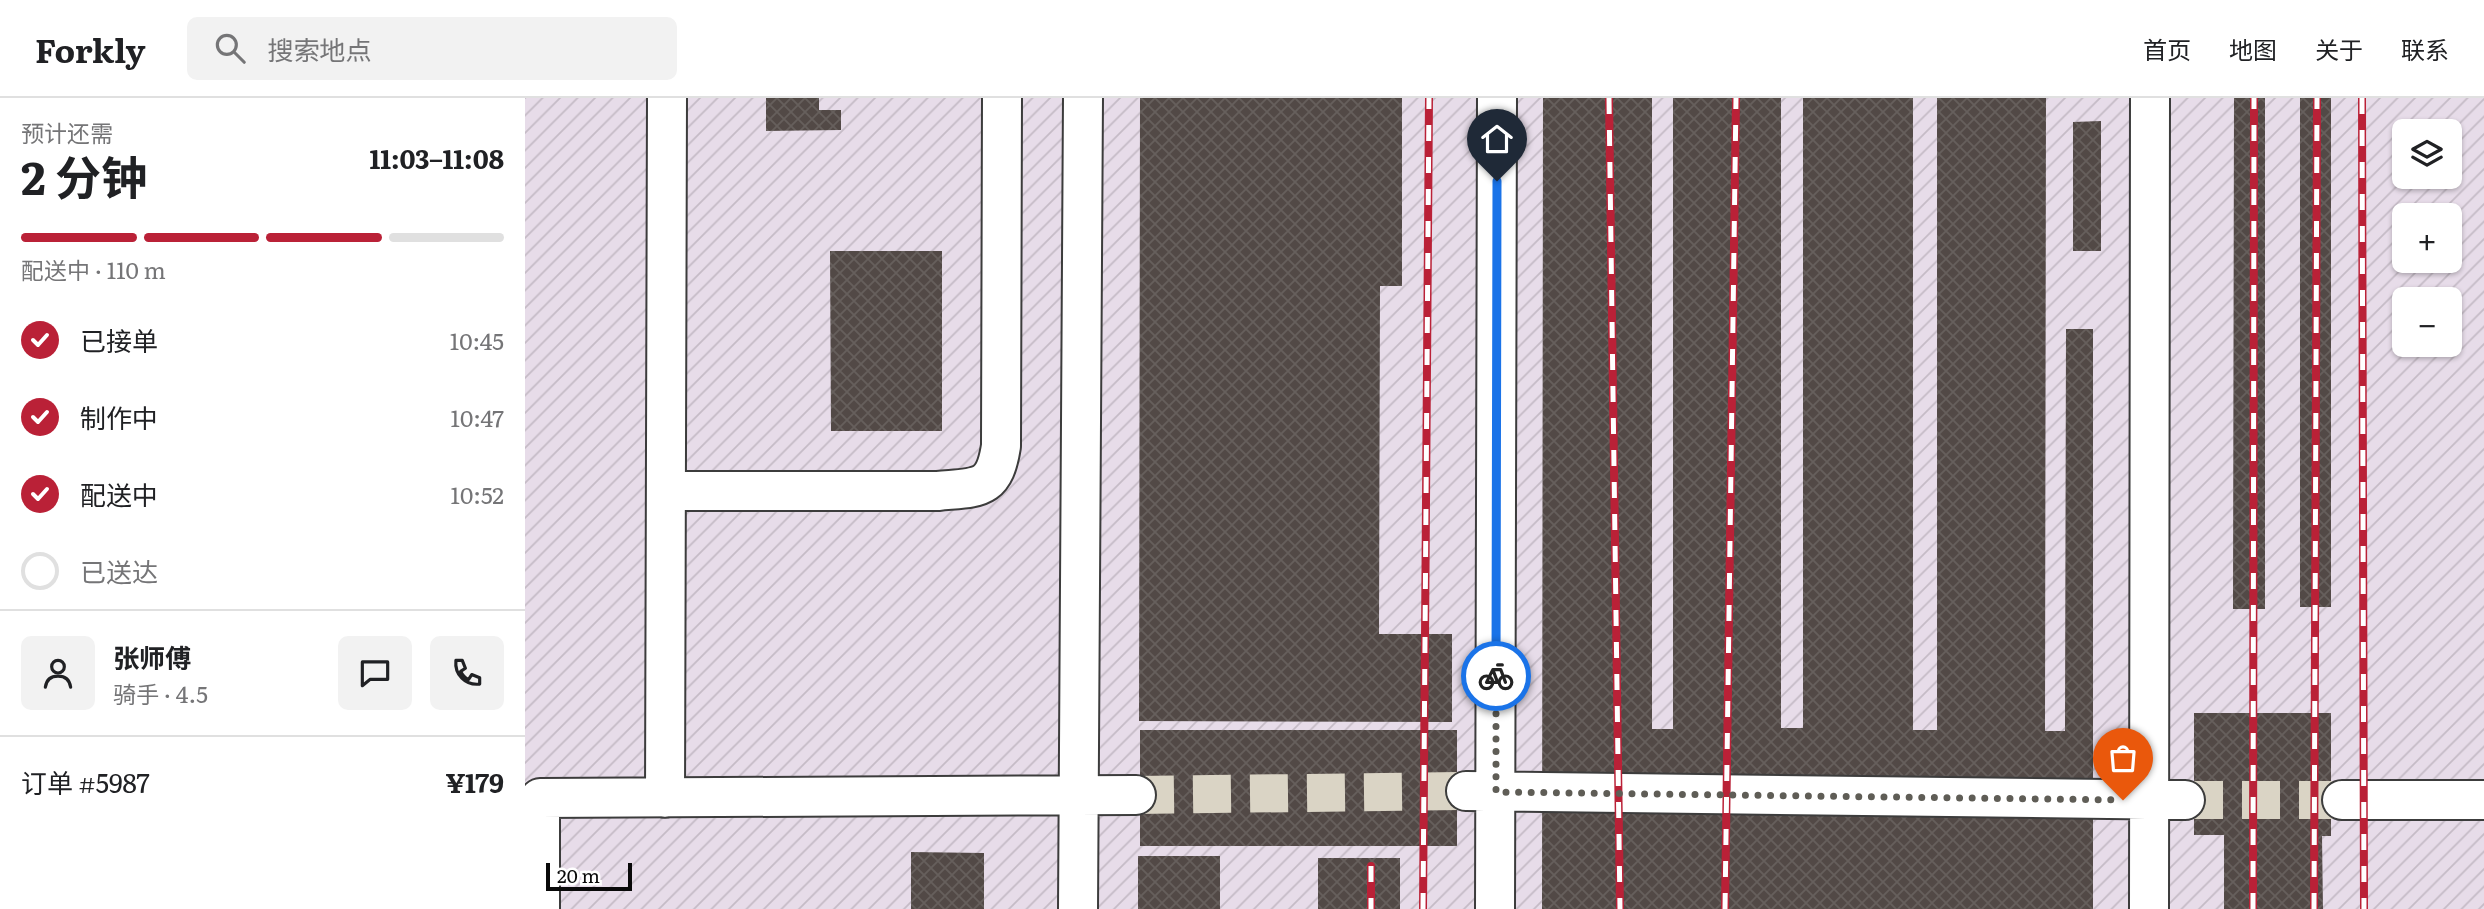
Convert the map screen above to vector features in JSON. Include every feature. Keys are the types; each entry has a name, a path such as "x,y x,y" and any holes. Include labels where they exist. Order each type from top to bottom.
{"lane":[{"path":"665,798 667,98"},
{"path":"666,491 938,491 981,487 997,472 1001,446 1002,98"},
{"path":"1078,909 1083,98"},
{"path":"1495,909 1481,792 1497,98"},
{"path":"2149,909 2167,800 2150,98"},
{"path":"1481,792 2167,800"},
{"path":"540,909 540,798 1136,795"},
{"path":"2342,800 2484,800"}],"shaded area":[{"path":"525,98 2484,98 2484,909 525,909"}],"building":[{"path":"766,98 819,98 819,110 841,110 841,130 766,131"},
{"path":"1140,98 1402,98 1402,286 1380,286 1379,634 1452,634 1452,722 1139,721"},
{"path":"1543,98 1652,98 1652,729 1673,729 1673,98 1781,98 1781,728 1803,728 1803,98 1913,98 1913,730 1937,730 1937,98 2046,98 2045,731 2065,731 2066,329 2093,329 2093,909 1542,909"},
{"path":"2234,98 2265,98 2265,609 2233,609"},
{"path":"2300,98 2331,98 2331,607 2300,607"},
{"path":"2101,121 2101,251 2073,251 2073,122"},
{"path":"830,251 942,251 942,431 831,431"},
{"path":"2194,713 2331,713 2331,836 2322,836 2323,909 2224,909 2224,835 2194,835"},
{"path":"1140,730 1457,730 1457,846 1140,846"},
{"path":"911,852 984,853 984,909 911,909"},
{"path":"1138,856 1220,856 1220,909 1138,909"},
{"path":"1318,858 1400,858 1400,909 1318,909"}],"tunnel":[{"path":"1136,795 1466,791"},
{"path":"2185,800 2342,800"}],"railway":[{"path":"1423,909 1429,98"},
{"path":"1609,98 1620,909"},
{"path":"1725,909 1736,98"},
{"path":"2253,909 2254,98"},
{"path":"2314,909 2317,98"},
{"path":"2362,98 2364,909"},
{"path":"1371,866 1371,909"}],"way so far":[{"path":"1496,676 1496,792 2123,800"}],"route":[{"path":"1496,676 1497,181"}]}
